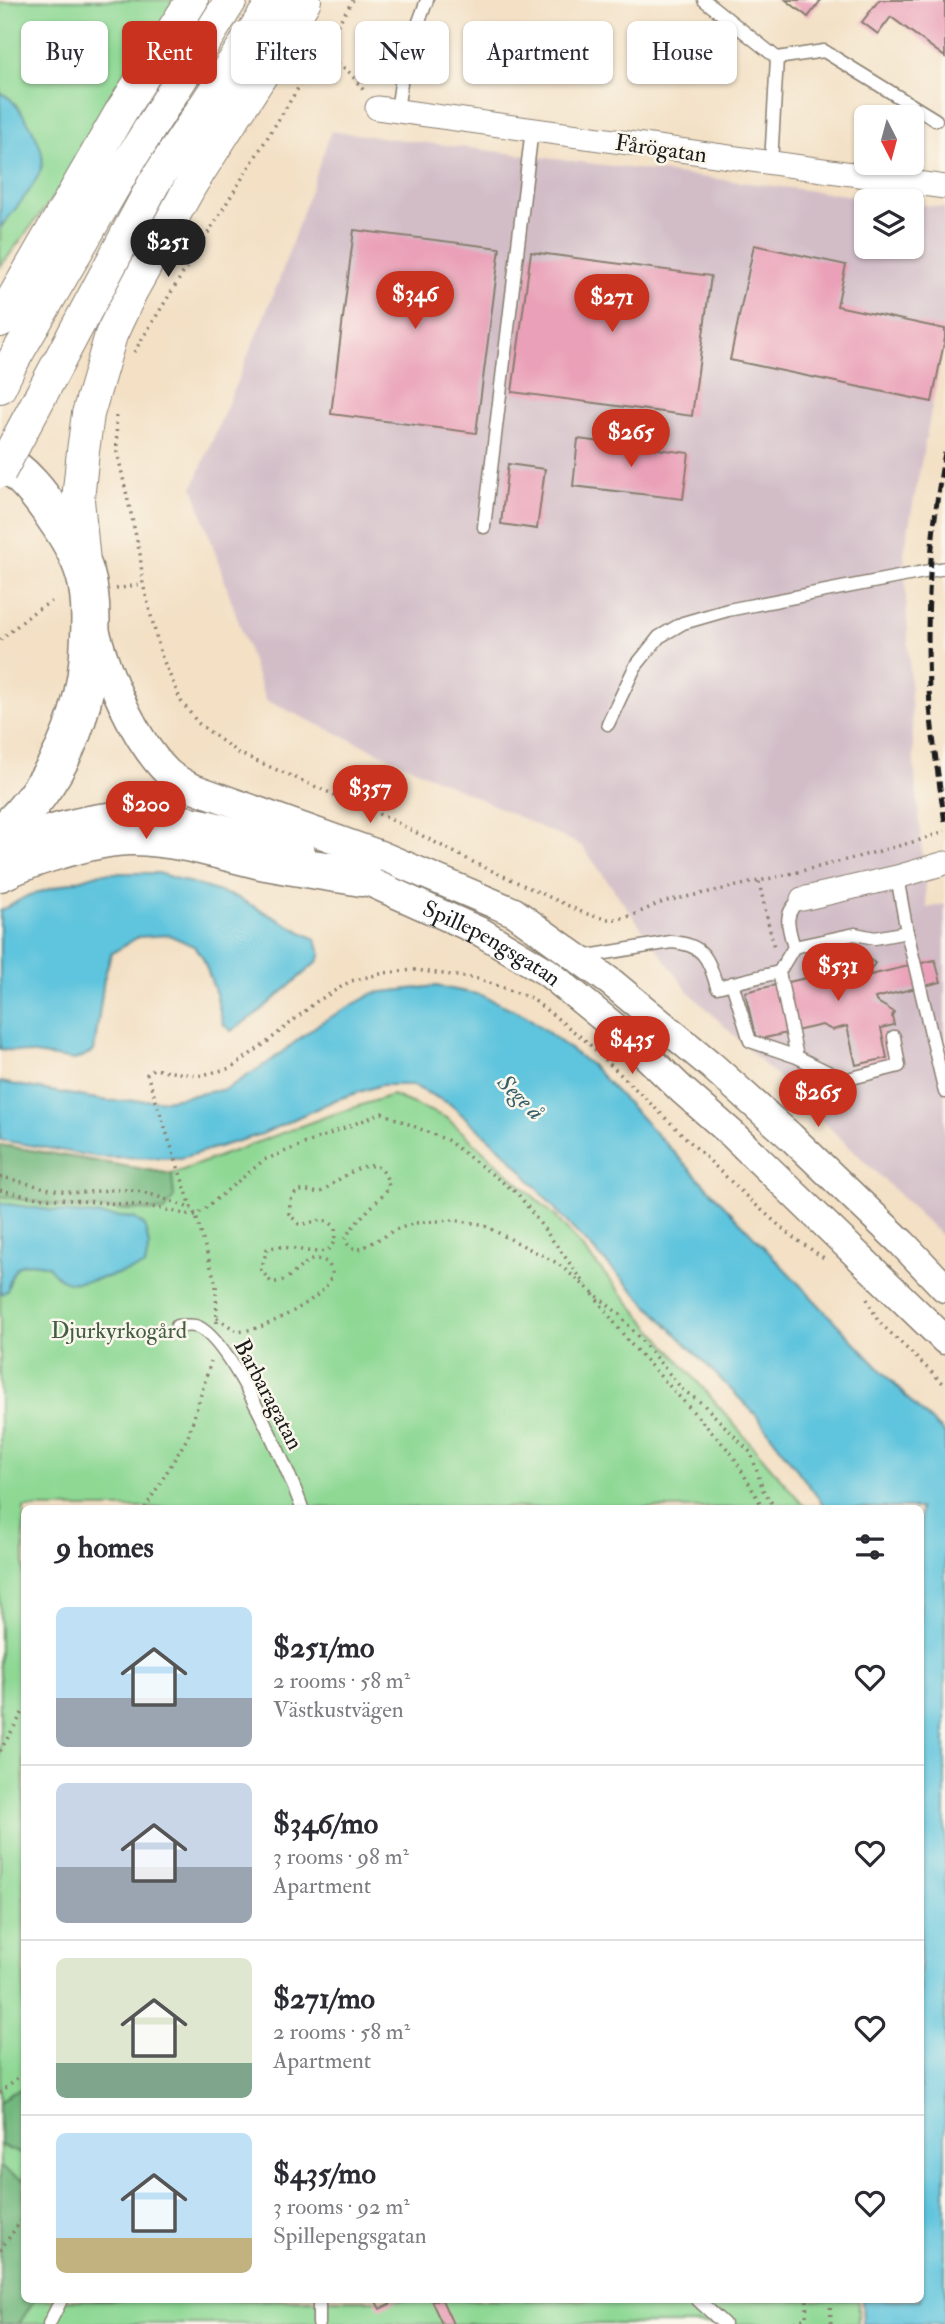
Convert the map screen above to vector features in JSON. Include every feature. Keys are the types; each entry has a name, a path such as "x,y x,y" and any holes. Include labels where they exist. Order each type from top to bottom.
{"highway":[{"path":"0,460 31,485 50,509 66,533 95,594 83,704 68,746 55,770 0,836"},
{"path":"0,872 78,844 132,836 199,844 262,860 362,877"}],"main road":[{"path":"0,321 120,113 192,0"},
{"path":"0,387 126,166 231,0"},
{"path":"0,472 154,183 274,0"},
{"path":"95,594 78,500 88,414 111,335 131,292 192,183 271,60 305,0"}],"street":[{"name":"Fårögatan","path":"387,109 945,187"},
{"name":"Spillepengsgatan","path":"95,594 98,643 127,714 167,773 190,787 380,855 514,912 612,983 755,1104 941,1282"},
{"name":"Spillepengsgatan","path":"0,847 72,824 109,817 180,819 261,839 362,877 481,932 547,972 628,1038 731,1133 945,1340"},
{"path":"802,899 945,863"}],"lane":[{"path":"387,109 427,0"},
{"path":"704,0 777,58 824,51 936,120"},
{"path":"771,163 777,58"},
{"path":"484,527 532,129"},
{"path":"608,724 635,667 659,637 683,623 728,610 945,568"},
{"path":"897,877 907,932 945,1088"},
{"path":"794,947 788,912 802,899"},
{"path":"797,1057 779,972 794,947 856,934 875,938 907,932"},
{"path":"578,957 671,942 694,945 710,963 717,987 779,972"},
{"path":"732,983 750,1041 797,1057 844,1080 899,1066 894,1037"},
{"name":"Barbaragatan","path":"177,1326 197,1326 217,1341 244,1381 301,1505"},
{"path":"49,2324 60,2303"},
{"path":"319,2303 319,2324"},
{"path":"701,2303 724,2324"}],"path":[{"path":"340,21 353,0"},
{"path":"341,66 387,109"},
{"path":"130,360 300,84"},
{"path":"116,414 117,451 161,655 181,701 198,723 238,753 388,818 471,861 596,917 614,919 627,917 668,901 759,882 907,844 945,831"},
{"path":"95,594 144,584"},
{"path":"0,640 35,611 54,600"},
{"path":"759,882 779,972"},
{"path":"147,1505 188,1437 217,1341 216,1284 197,1216 192,1209 147,1074 153,1069 198,1076 231,1068 316,1002 351,981 384,973 415,970 479,979 531,998 586,1041 748,1198 791,1236 834,1265"},
{"path":"197,1216 264,1160 382,1113 447,1140 518,1194 628,1341 732,1454 761,1505"},
{"path":"217,1318 238,1332 264,1326 309,1302 323,1291 332,1272 328,1262 321,1258 312,1259 302,1265 291,1278 281,1283 271,1282 261,1270 267,1249 276,1245 310,1252 321,1252 330,1248 336,1239 335,1227 328,1220 318,1219 310,1224 299,1223 289,1214 294,1193 302,1189 319,1193 358,1167 374,1166 383,1170 389,1187 347,1233 345,1241 351,1248 361,1249 395,1230 415,1223 450,1220 481,1224 556,1263 619,1314 683,1390 703,1404 751,1453 763,1490 773,1505"},
{"path":"0,1177 74,1193 130,1190 192,1209"},
{"path":"0,1190 32,1198 147,1206 197,1216"},
{"path":"865,1296 878,1321 945,1384"},
{"path":"0,1751 21,1715"},
{"path":"0,2093 21,2075"},
{"path":"0,2250 21,2221"},
{"path":"788,2324 806,2318 807,2303"},
{"path":"830,2303 831,2324"}],"shaded area":[{"path":"331,131 854,196 854,259 924,259 924,205 945,208 945,338 904,552 914,763 927,908 945,904 945,1239 687,990 582,846 265,700 193,487 278,283"}],"green space":[{"path":"25,0 204,0 188,21 122,21 122,84 140,84 0,267 0,228 32,185 0,93 0,3"},
{"name":"Djurkyrkogård","path":"392,1095 447,1118 554,1215 803,1505 21,1505 21,2303 858,2303 858,2324 0,2324 0,1145 172,1174"},
{"path":"0,1145 172,1174 174,1197 165,1211 72,1208 0,1196"},
{"path":"21,2090 21,2155 0,2145 0,2103 11,2092"},
{"path":"0,2167 21,2179 21,2303 32,2303 19,2324 0,2324"}],"water":[{"path":"0,93 12,100 26,119 38,141 42,165 24,198 0,228"},
{"path":"101,873 158,873 236,897 315,939 321,954 317,962 259,1012 231,1031 223,1024 203,958 194,946 169,935 138,937 111,954 104,979 94,1051 75,1060 0,1049 0,911 27,896"},
{"name":"Sege å","path":"436,986 481,995 525,1015 591,1065 913,1404 945,1434 945,2324 863,2324 862,2303 924,2303 924,1505 824,1505 755,1414 572,1228 509,1156 450,1104 412,1085 381,1085 335,1100 262,1134 181,1158 99,1157 0,1140 0,1082 108,1101 165,1100 226,1089 269,1062 320,1023 374,993"},
{"path":"0,1203 134,1218 145,1226 149,1246 145,1266 107,1277 69,1282 54,1274 48,1266 25,1263 12,1274 7,1291 0,1294"}],"building":[{"path":"786,0 821,0 808,17"},
{"path":"879,0 945,0 945,57 891,17 878,34 862,22"},
{"path":"354,230 500,248 476,433 331,414"},
{"path":"754,245 846,265 837,306 945,329 932,402 730,360"},
{"path":"531,252 711,276 692,416 512,392"},
{"path":"578,439 689,453 683,499 573,486"},
{"path":"508,464 545,469 537,529 501,524"},
{"path":"864,956 875,963 870,975 935,960 941,982 875,998 894,1012 894,1025 881,1028 887,1058 856,1065 847,1026 832,1030 822,1025 756,1040 745,992 810,977 816,968"},
{"path":"377,2303 392,2303 380,2309"},
{"path":"432,2303 443,2303 453,2324 442,2324"}],"railway":[{"path":"945,453 930,570 928,630 930,706 945,823"}]}
